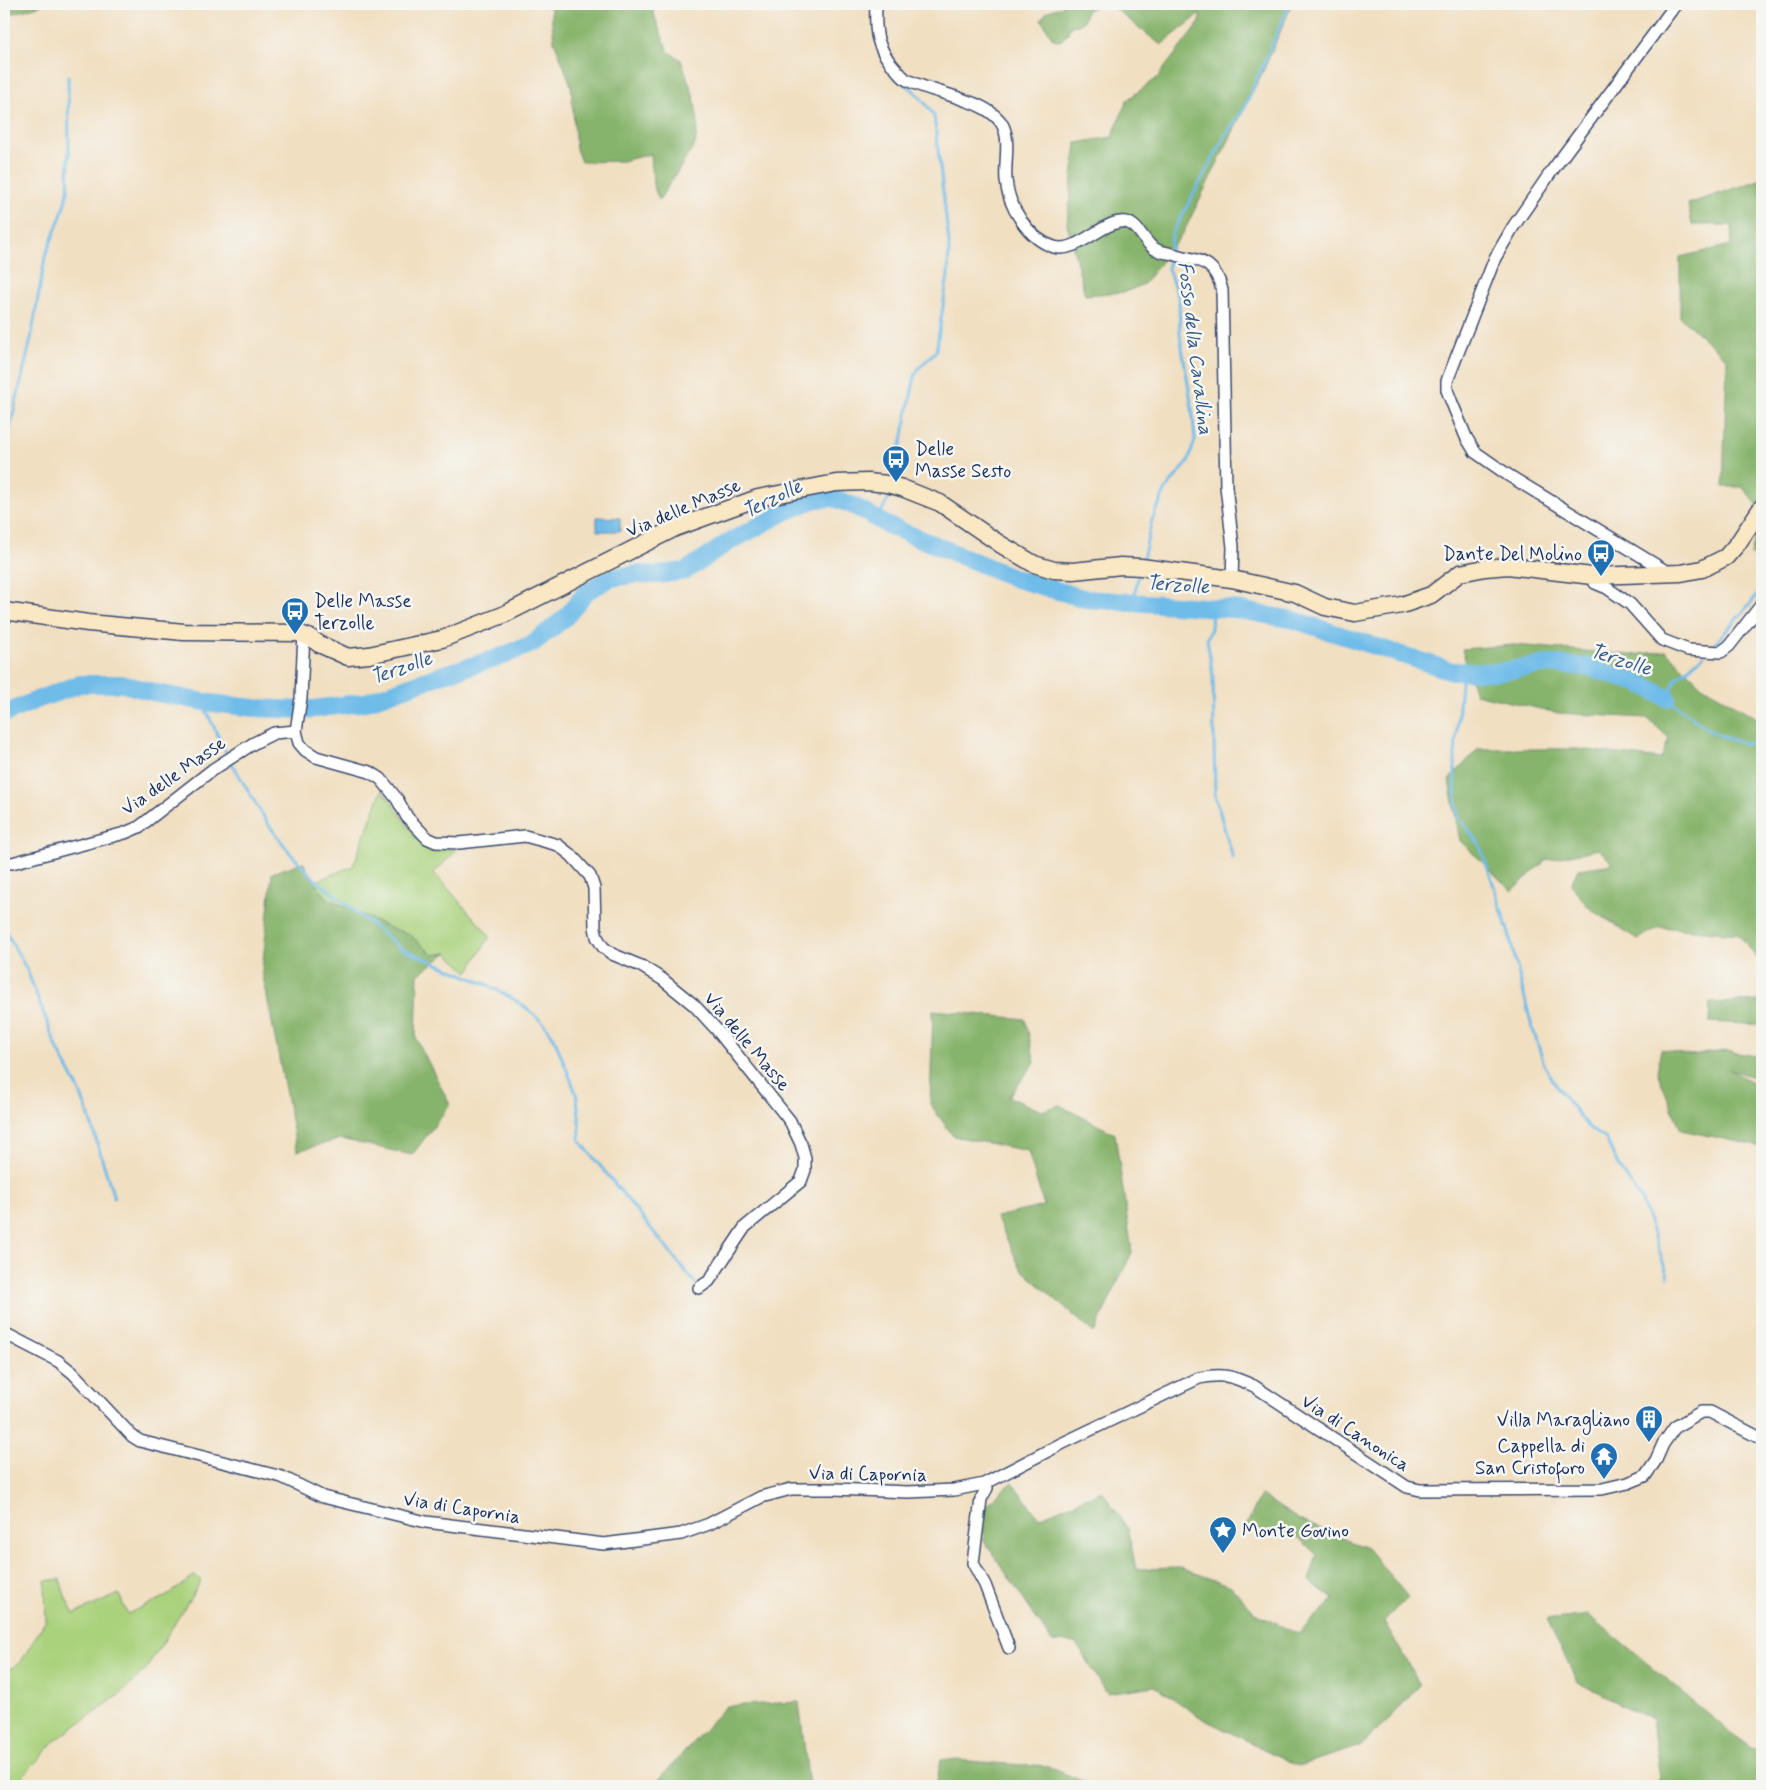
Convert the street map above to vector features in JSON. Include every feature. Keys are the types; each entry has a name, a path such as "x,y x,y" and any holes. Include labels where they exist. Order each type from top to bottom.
{"street":[{"path":"876,4 876,36 880,49 906,79 972,103 987,110 1000,121 1005,130 1006,181 1014,211 1027,228 1045,243 1056,248 1070,246 1119,222 1129,222 1150,246 1157,250 1202,261 1208,264 1217,276 1222,290 1226,486 1233,547 1232,579"},
{"path":"1670,574 1508,475 1475,452 1466,437 1447,390 1447,381 1494,258 1551,172 1676,4"},
{"name":"Via delle Masse","path":"4,612 88,623 184,632 298,633 304,634 330,650 348,657 369,655 442,639 503,615 675,528 758,498 836,483 868,482 902,488 940,503 1000,544 1034,564 1054,570 1073,571 1121,566 1141,567 1232,579 1294,594 1325,607 1355,613 1402,605 1431,595 1460,573 1485,568 1508,566 1592,576 1670,574 1702,569 1726,557 1738,543 1762,507"},
{"path":"1592,576 1595,583 1607,588 1630,604 1662,640 1688,650 1721,652 1729,646 1762,604"},
{"path":"296,729 301,698 304,634"},
{"name":"Via delle Masse","path":"12,863 126,833 139,827 212,770 248,747 274,733 296,729 299,743 310,755 370,772 381,780 397,799 407,817 427,838 436,842 459,843 525,836 558,845 584,867 590,876 594,888 597,937 603,948 662,978 694,1005 717,1030 790,1122 801,1144 805,1158 805,1170 801,1181 745,1227 709,1282 700,1288"},
{"name":"Via di Capornia","path":"4,1333 58,1360 132,1436 140,1441 282,1477 323,1497 426,1522 604,1544 681,1534 709,1524 761,1497 791,1489 908,1492 954,1490"},
{"name":"Via di Canonica","path":"954,1490 984,1484 1061,1444 1199,1378 1218,1374 1238,1378 1254,1386 1407,1487 1420,1490 1602,1489 1628,1483 1645,1476 1675,1427 1701,1412 1710,1412 1762,1440"},
{"path":"984,1484 986,1488 981,1499 972,1563 985,1585 1009,1648"}],"green space":[{"path":"4,4 43,4 5,16"},
{"path":"550,4 650,4 668,51 681,60 694,97 698,122 695,145 659,200 653,185 651,154 622,161 581,162 576,149 571,85 554,41"},
{"path":"1063,4 1104,4 1087,10 1083,22 1071,26 1067,35 1061,41 1053,39 1041,19 1048,11 1062,7"},
{"path":"1109,4 1292,4 1264,69 1183,233 1144,284 1125,292 1085,295 1067,224 1076,143 1112,137 1127,100 1156,79 1200,22 1200,14 1161,45"},
{"path":"1762,179 1762,563 1751,555 1761,509 1742,487 1723,487 1727,359 1680,317 1680,257 1731,245 1732,225 1692,225 1688,204"},
{"path":"1514,645 1632,655 1666,651 1702,686 1762,721 1762,961 1738,934 1660,927 1637,939 1588,907 1571,884 1578,869 1613,864 1599,849 1546,860 1512,891 1460,841 1449,780 1478,749 1578,749 1661,759 1669,738 1647,718 1558,713 1475,694 1462,649"},
{"path":"382,789 422,845 457,850 434,873 490,936 468,972 447,953 433,955 409,934 392,929 328,899 314,882 353,866"},
{"path":"303,862 314,882 328,899 392,929 409,934 433,955 447,953 418,975 416,1038 450,1105 412,1155 341,1139 297,1151 262,971 272,873"},
{"path":"1762,1001 1762,1025 1709,1022 1710,1003"},
{"path":"933,1010 1025,1019 1035,1062 1009,1097 1042,1111 1059,1105 1115,1134 1132,1252 1094,1333 1021,1269 996,1217 1044,1206 1028,1151 953,1136 930,1104"},
{"path":"1661,1049 1691,1055 1726,1051 1762,1057 1762,1080 1729,1069 1762,1088 1762,1147 1681,1130 1657,1072"},
{"path":"1012,1482 1039,1518 1102,1491 1128,1529 1136,1569 1180,1568 1231,1586 1255,1613 1298,1634 1334,1599 1309,1581 1317,1555 1298,1537 1245,1528 1261,1495 1299,1520 1367,1548 1408,1597 1384,1621 1420,1685 1393,1715 1360,1746 1298,1766 1203,1719 1155,1686 1107,1693 1076,1643 1052,1642 983,1539 986,1505"},
{"path":"195,1575 201,1581 147,1668 123,1692 56,1740 14,1786 4,1766 4,1672 20,1663 46,1620 45,1581 60,1579 66,1599 74,1614 119,1594 127,1614 167,1596"},
{"path":"1589,1615 1731,1733 1751,1747 1762,1749 1762,1786 1654,1786 1660,1779 1652,1720 1577,1682 1547,1620"},
{"path":"799,1702 809,1786 653,1786 726,1706"},
{"path":"941,1759 1049,1767 1094,1786 936,1786"}],"water":[{"path":"597,517 620,518 620,531 597,531"}],"waterway":[{"name":"Fosso della Cavallina","path":"1142,563 1152,520 1166,489 1188,462 1195,440 1192,408 1180,335 1179,299 1168,269 1172,234 1225,136 1244,109 1290,4"},
{"path":"889,69 892,74 916,93 934,116 949,243 948,275 936,351 918,369 915,376 901,445 890,480"},
{"path":"4,453 31,339 45,257 62,213 68,191 68,76"},
{"path":"877,519 888,500 888,491"},
{"name":"Terzolle","path":"4,714 80,684 123,684 157,693 210,703 255,708 306,710 366,702 441,675 497,658 532,644 566,617 586,592 611,578 685,571 729,542 783,513 815,499 834,498 854,506 887,525 1017,579 1086,599 1233,609 1294,620 1452,671 1497,672 1549,664 1588,667 1641,684 1667,698"},
{"name":"Fosso della Cavallina","path":"1133,602 1138,577"},
{"path":"1713,646 1762,590"},
{"path":"1212,608 1211,628 1207,639 1213,676 1215,796 1233,858"},
{"path":"1704,655 1676,679 1667,698 1689,716 1721,736 1762,745"},
{"path":"1462,671 1455,753 1455,794 1458,816 1479,844 1490,874 1508,931 1531,1023 1544,1064 1555,1084 1588,1127 1606,1139 1618,1165 1641,1199 1668,1276"},
{"path":"202,702 228,757"},
{"path":"231,762 268,824 290,853 316,880 402,949 488,985 515,1000 543,1023 554,1038 576,1093 580,1141 696,1284"},
{"path":"4,928 27,970 57,1048 79,1090 114,1198"}],"place":[{"name":"Delle Masse Sesto","path":"896,483"},
{"name":"Dante Del Molino","path":"1601,577"},
{"name":"Delle Masse Terzolle","path":"295,635"},
{"name":"Villa Maragliano","path":"1649,1443"},
{"name":"Cappella di San Cristoforo","path":"1604,1480"},
{"name":"Monte Govino","path":"1223,1554"}]}
